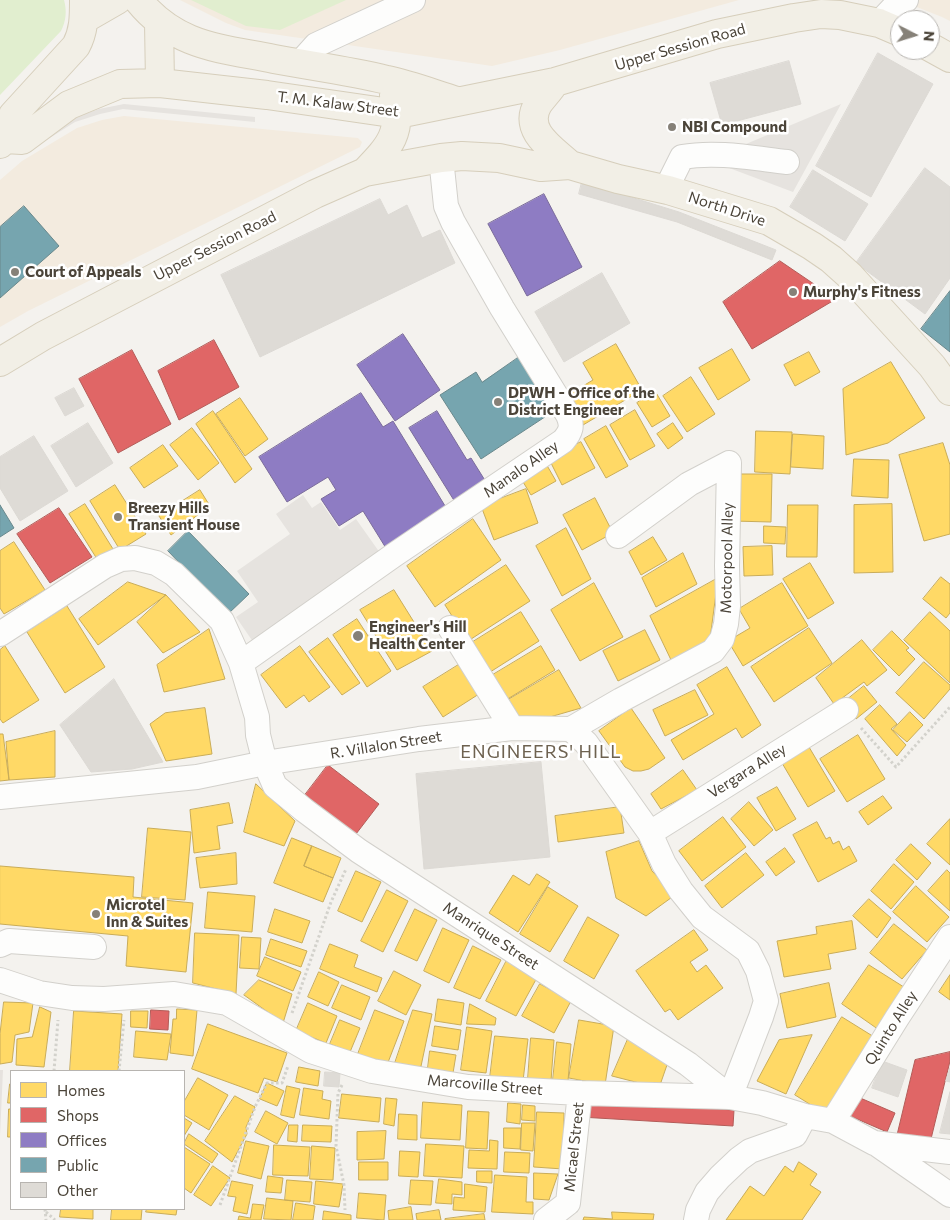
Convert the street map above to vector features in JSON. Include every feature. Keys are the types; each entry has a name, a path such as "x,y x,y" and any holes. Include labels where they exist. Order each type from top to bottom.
{"main road":[{"path":"84,9 117,0"},
{"name":"T. M. Kalaw Street","path":"138,0 159,23 188,40 214,48 388,80 461,102"},
{"name":"T. M. Kalaw Street","path":"84,9 81,37 76,46 13,115 3,141 22,140 69,106 120,84 160,83 267,95 398,114 461,102"},
{"name":"Upper Session Road","path":"461,102 555,82 717,34 794,18 821,14 840,15 890,27"},
{"path":"159,23 160,83"},
{"path":"365,172 391,142 398,114 388,80"},
{"path":"555,82 537,106 534,116 534,128 541,139 570,165"},
{"name":"North Drive","path":"441,158 462,156 499,158 542,167 570,165 618,179 668,190 769,222 819,250 850,276 932,366 950,391"},
{"name":"Upper Session Road","path":"0,362 43,336 306,199 365,172 441,158"}],"street":[{"path":"299,64 316,45 413,0"},
{"path":"893,10 894,7 906,0"},
{"path":"668,190 671,179 682,157 698,154 723,155 787,162"},
{"name":"Manalo Alley","path":"241,663 394,555 563,440 570,433 572,424 568,415 502,308 453,222 446,206 441,158"},
{"name":"Motorpool Alley","path":"572,729 621,700 713,651 722,639 728,606 729,463 688,484 618,536"},
{"name":"Manrique Street","path":"0,634 105,566 121,559 135,558 156,563 174,574 222,622 241,663 257,717 258,735 265,764 275,786 356,848 688,1064 730,1097"},
{"path":"450,628 512,728"},
{"name":"Vergara Alley","path":"650,833 846,710"},
{"name":"R. Villalon Street","path":"0,797 197,777 420,739 512,728 572,729"},
{"path":"572,729 586,743 650,833 664,864 681,891 702,917 748,951 758,971 766,1001 762,1017 730,1097"},
{"name":"Quinto Alley","path":"833,1121 950,937"},
{"path":"0,945 9,941 94,947"},
{"name":"Marcoville Street","path":"0,980 39,994 104,999 174,994 227,1003 311,1050 372,1071 468,1087 580,1093 730,1097 833,1121 874,1143 950,1152"},
{"name":"Micael Street","path":"546,1220 568,1204 580,1093"},
{"path":"762,1103 770,1143"},
{"path":"696,1220 700,1204 720,1176 750,1151 789,1138 795,1134 805,1116"},
{"path":"874,1143 950,1195"}],"path":[{"path":"846,710 896,767 950,707"},
{"path":"220,1205 255,1107 267,1083 282,1083 291,1038 331,902 356,848"},
{"path":"54,1070 60,996"},
{"path":"119,1070 127,997"},
{"path":"346,1210 344,1185 336,1146 338,1093 353,1065"},
{"path":"45,1210 46,1220"},
{"path":"45,1210 55,1220"}],"shaded area":[{"path":"180,0 739,0 560,50 492,66 245,30 226,23"},
{"path":"899,0 950,0 950,21 940,16 940,10 924,10"},
{"path":"124,104 255,117 255,122 123,109 75,122 26,153 24,149 73,118 99,109"},
{"path":"841,104 793,192 708,160"},
{"path":"124,116 358,138 362,142 360,147 28,311 0,327 0,180 22,161 77,128 102,120"},
{"path":"303,495 312,508 321,502 340,530 356,519 385,560 258,649 236,617 258,602 237,571 290,534 276,514"},
{"path":"0,1070 3,1070 0,1136"}],"green space":[{"path":"0,0 64,0 66,12 61,31 0,95"},
{"path":"191,0 346,0 280,30 246,26"}],"building: Homes":[{"path":"616,344 642,390 583,425 566,396 593,380 583,363"},
{"path":"732,349 750,380 718,400 699,368"},
{"path":"809,352 820,372 795,386 784,365"},
{"path":"891,362 925,418 888,443 846,455 843,389"},
{"path":"691,377 715,414 687,432 663,396"},
{"path":"655,391 670,416 652,427 637,403"},
{"path":"240,398 268,439 245,456 216,414"},
{"path":"635,410 655,446 630,460 610,425"},
{"path":"213,411 252,469 235,483 196,424"},
{"path":"673,423 683,438 668,449 657,434"},
{"path":"606,426 628,466 606,478 584,439"},
{"path":"192,428 219,463 198,480 170,445"},
{"path":"756,431 792,432 790,474 755,472"},
{"path":"793,434 824,436 823,469 791,467"},
{"path":"581,442 595,468 562,485 549,459"},
{"path":"943,443 950,465 950,534 924,541 899,455"},
{"path":"163,445 178,466 144,488 130,468"},
{"path":"854,459 889,460 888,498 852,496"},
{"path":"545,462 556,481 531,495 520,477"},
{"path":"733,474 772,474 771,522 732,521"},
{"name":"Breezy Hills Transient House","path":"115,485 146,534 120,550 90,501"},
{"path":"526,489 538,523 494,540 481,506"},
{"path":"200,490 210,506 171,535 159,516"},
{"path":"595,498 613,533 582,550 563,515"},
{"path":"85,504 113,549 97,559 69,514"},
{"path":"892,504 893,572 854,573 854,505"},
{"path":"788,505 818,505 817,557 787,557"},
{"path":"473,519 501,560 435,607 407,566"},
{"path":"764,526 786,527 785,544 764,543"},
{"path":"566,528 591,579 562,596 536,546"},
{"path":"653,537 667,560 641,575 629,552"},
{"path":"14,542 45,590 4,614 0,608 0,551"},
{"path":"772,546 773,575 744,576 743,547"},
{"path":"683,553 697,584 656,607 642,578"},
{"path":"810,563 834,603 808,619 783,579"},
{"path":"506,565 530,601 468,641 445,605"},
{"path":"941,577 950,584 950,613 946,618 923,599"},
{"path":"718,578 710,639 672,662 650,616"},
{"path":"128,582 166,595 98,645 79,619"},
{"path":"594,583 623,637 580,661 551,610"},
{"path":"782,583 808,626 743,666 728,641 750,628 739,609"},
{"path":"394,590 432,651 397,670 360,610"},
{"path":"166,595 200,632 163,653 137,622"},
{"path":"67,606 105,667 65,693 27,632"},
{"path":"521,612 539,641 487,674 468,645"},
{"path":"930,612 950,631 950,683 904,640"},
{"path":"357,619 391,671 367,687 333,635"},
{"path":"809,628 832,663 774,702 751,667"},
{"path":"209,629 225,679 164,692 157,665"},
{"path":"645,630 660,660 618,681 603,651"},
{"path":"892,631 909,648 906,650 915,659 899,676 873,650"},
{"path":"328,638 360,683 342,695 309,652"},
{"path":"862,640 887,670 867,686 864,682 834,704 816,678"},
{"path":"5,646 39,700 3,723 0,719 0,650"},
{"path":"300,646 330,687 309,702 304,695 286,708 261,675"},
{"path":"541,646 555,670 501,703 486,679"},
{"path":"924,662 950,685 950,689 924,719 896,693"},
{"path":"460,664 479,694 443,717 423,687"},
{"path":"727,667 761,725 742,738 736,728 683,760 671,740 714,714 697,685"},
{"path":"559,670 581,708 522,725 508,700"},
{"path":"864,686 877,702 856,719 843,703"},
{"path":"695,690 708,715 665,736 653,710"},
{"path":"880,705 897,724 891,729 906,745 897,756 865,719"},
{"path":"205,708 212,754 166,761 150,724 165,713"},
{"path":"631,708 665,758 649,769 641,771 633,771 625,767 599,731"},
{"path":"910,712 923,725 907,742 893,730"},
{"path":"55,731 55,777 9,780 6,742"},
{"path":"0,734 3,734 9,780 0,781"},
{"path":"858,735 885,779 847,802 820,759"},
{"path":"809,747 835,791 808,807 782,763"},
{"path":"683,770 697,790 661,809 651,794"},
{"path":"256,784 295,821 284,846 244,832"},
{"path":"777,787 796,819 776,831 757,798"},
{"path":"883,796 892,808 868,825 859,812"},
{"path":"749,802 773,830 754,846 731,819"},
{"path":"229,803 233,823 217,826 220,849 194,853 190,810"},
{"path":"620,807 624,833 558,842 555,816"},
{"path":"723,817 746,847 702,881 679,851"},
{"path":"950,819 950,865 927,844"},
{"path":"817,822 826,839 830,837 833,844 839,841 843,850 849,846 857,861 818,882 793,835"},
{"path":"148,828 191,832 185,900 142,897"},
{"path":"292,838 312,846 304,866 333,878 323,902 274,883"},
{"path":"639,841 652,871 675,895 646,916 616,898 606,852"},
{"path":"911,844 931,863 917,880 896,860"},
{"path":"312,846 341,858 333,878 304,866"},
{"path":"785,848 795,862 776,876 766,862"},
{"path":"236,853 237,884 200,888 196,858"},
{"path":"746,853 764,875 722,908 705,886"},
{"path":"894,864 914,882 891,909 871,891"},
{"name":"Microtel Inn & Suites","path":"0,866 134,877 133,897 193,903 186,972 126,966 128,936 0,924"},
{"path":"947,870 950,873 950,911 928,891"},
{"path":"356,871 381,882 362,922 338,911"},
{"path":"537,874 550,882 518,932 489,913 513,875 529,885"},
{"path":"916,886 949,917 927,942 893,912"},
{"path":"548,887 578,906 550,952 520,934"},
{"path":"387,890 408,901 383,952 361,941"},
{"path":"208,892 255,896 252,932 205,928"},
{"path":"869,899 891,918 877,938 853,916"},
{"path":"275,909 310,921 302,943 268,932"},
{"path":"415,909 437,920 417,961 395,951"},
{"path":"588,917 619,935 594,979 564,961"},
{"path":"852,921 856,949 828,954 831,969 784,977 777,941 817,934 816,927"},
{"path":"894,924 927,950 902,979 870,953"},
{"path":"443,928 469,940 449,983 424,971"},
{"path":"694,930 708,950 690,962 697,972 706,965 723,988 678,1020 670,1009 665,1012 636,971"},
{"path":"195,933 239,935 236,994 193,983"},
{"path":"242,937 261,938 259,969 240,968"},
{"path":"271,939 307,951 301,967 266,955"},
{"path":"330,944 358,955 354,967 382,978 377,992 320,969"},
{"path":"473,946 501,960 480,999 454,988"},
{"path":"265,957 301,972 293,991 257,976"},
{"path":"508,958 539,974 516,1016 486,1001"},
{"path":"869,965 907,989 882,1032 842,1004"},
{"path":"394,971 421,985 406,1015 378,1001"},
{"path":"319,972 339,982 328,1006 308,997"},
{"path":"950,975 950,1000 939,992"},
{"path":"259,980 292,994 283,1023 244,995"},
{"path":"829,983 836,1017 787,1028 780,994"},
{"path":"540,984 571,1001 554,1033 522,1016"},
{"path":"342,985 370,997 361,1020 332,1008"},
{"path":"438,999 464,1003 461,1025 435,1021"},
{"path":"4,1002 33,1003 29,1032 15,1035 12,1062 0,1064 0,1034"},
{"path":"308,1003 337,1016 326,1043 296,1031"},
{"path":"470,1004 496,1018 495,1025 467,1024"},
{"path":"40,1007 51,1012 44,1067 16,1065 17,1039 32,1037"},
{"path":"177,1009 197,1010 193,1056 170,1053 173,1019 176,1019"},
{"path":"375,1010 404,1021 387,1065 358,1054"},
{"path":"413,1010 432,1014 420,1071 394,1066"},
{"path":"74,1011 122,1014 118,1070 70,1070"},
{"path":"131,1011 148,1011 147,1028 131,1027"},
{"path":"842,1017 879,1040 832,1118 795,1095"},
{"path":"340,1020 360,1028 350,1052 330,1044"},
{"path":"579,1020 614,1026 605,1085 569,1078"},
{"path":"208,1024 287,1053 277,1082 264,1078 258,1093 192,1069"},
{"path":"435,1026 461,1030 458,1050 432,1046"},
{"path":"467,1027 492,1031 486,1073 461,1070"},
{"path":"136,1031 171,1034 167,1060 134,1057"},
{"path":"812,1035 786,1094 757,1081 779,1040"},
{"path":"495,1036 528,1039 523,1081 490,1078"},
{"path":"531,1038 554,1040 551,1081 528,1079"},
{"path":"628,1039 668,1062 659,1088 612,1076"},
{"path":"557,1042 571,1044 568,1081 553,1080"},
{"path":"430,1051 456,1055 452,1079 427,1076"},
{"path":"299,1067 320,1071 318,1086 296,1082"},
{"path":"198,1078 228,1095 209,1130 185,1116 185,1100"},
{"path":"267,1083 284,1091 277,1106 260,1099"},
{"path":"10,1084 10,1103 8,1103"},
{"path":"287,1086 300,1089 294,1118 281,1115"},
{"path":"304,1088 323,1091 322,1099 331,1101 329,1119 300,1115"},
{"path":"342,1094 381,1098 379,1122 339,1118"},
{"path":"235,1096 255,1107 246,1127 247,1134 232,1162 205,1141"},
{"path":"386,1098 397,1099 394,1126 384,1124"},
{"path":"423,1102 462,1105 460,1140 421,1138"},
{"path":"508,1103 521,1104 520,1124 507,1122"},
{"path":"523,1105 535,1106 535,1121 522,1120"},
{"path":"9,1109 10,1109 10,1137 8,1137"},
{"path":"266,1111 288,1123 277,1144 255,1132"},
{"path":"468,1111 489,1112 487,1149 466,1148"},
{"path":"537,1112 564,1113 563,1169 534,1167"},
{"path":"399,1114 417,1115 417,1140 398,1139"},
{"path":"185,1119 192,1123 185,1134"},
{"path":"522,1123 535,1123 533,1151 521,1150"},
{"path":"289,1125 298,1125 297,1142 288,1141"},
{"path":"303,1125 332,1126 331,1142 302,1141"},
{"path":"504,1128 521,1128 520,1149 504,1148"},
{"path":"386,1131 384,1159 357,1160 357,1132"},
{"path":"189,1134 218,1154 212,1163 185,1145"},
{"path":"490,1140 498,1141 497,1169 468,1168 469,1150 489,1151"},
{"path":"246,1141 269,1146 261,1179 238,1173"},
{"path":"426,1144 464,1146 462,1178 424,1176"},
{"path":"274,1145 310,1147 308,1176 273,1175"},
{"path":"312,1146 335,1148 333,1180 310,1179"},
{"path":"185,1148 210,1164 191,1193 185,1189"},
{"path":"400,1151 420,1152 418,1177 399,1176"},
{"path":"505,1152 530,1153 529,1173 504,1172"},
{"path":"359,1162 388,1162 388,1180 359,1180"},
{"path":"799,1162 817,1174 810,1185 821,1192 802,1220 726,1220 750,1186 764,1196 785,1166 793,1172"},
{"path":"213,1166 230,1178 211,1206 194,1195"},
{"path":"477,1171 492,1171 492,1183 477,1182"},
{"path":"534,1173 558,1174 549,1200 534,1199"},
{"path":"495,1175 527,1177 526,1202 533,1202 533,1214 492,1212"},
{"path":"268,1176 283,1178 281,1193 266,1192"},
{"path":"439,1179 462,1182 462,1195 452,1194 452,1204 436,1203"},
{"path":"287,1180 312,1182 310,1202 285,1200"},
{"path":"411,1180 433,1181 431,1205 409,1204"},
{"path":"232,1181 253,1185 247,1214 233,1211 236,1197 228,1196"},
{"path":"316,1181 343,1184 339,1207 314,1204"},
{"path":"465,1184 487,1187 485,1212 453,1210 454,1197 464,1198"},
{"path":"359,1193 386,1195 384,1220 357,1218"},
{"path":"267,1198 293,1201 291,1220 264,1219"},
{"path":"296,1203 315,1206 313,1220 293,1220"},
{"path":"253,1204 264,1205 261,1220 238,1220 239,1216 250,1218"},
{"path":"411,1207 413,1220 389,1220 388,1211"},
{"path":"61,1210 93,1210 93,1219 60,1217"},
{"path":"112,1210 142,1210 141,1220 111,1220"},
{"path":"147,1210 177,1210 176,1215 146,1212"},
{"path":"439,1210 441,1220 417,1220 416,1214"},
{"path":"324,1211 351,1215 351,1220 323,1220"},
{"path":"612,1212 654,1214 653,1220 583,1220 584,1217 612,1219"},
{"path":"484,1214 485,1220 445,1220 445,1219"}],"building: Shops":[{"path":"780,261 836,299 752,349 723,302"},
{"path":"214,340 239,387 179,420 158,371"},
{"path":"132,350 171,424 118,453 79,379"},
{"path":"59,508 92,557 50,583 17,534"},
{"path":"328,765 379,804 356,834 305,795"},
{"path":"151,1010 169,1011 168,1030 150,1029"},
{"path":"950,1052 950,1061 930,1143 897,1135 915,1060"},
{"path":"858,1097 895,1113 887,1132 850,1116"},
{"path":"583,1101 734,1110 733,1126 580,1117"}],"building: Offices":[{"path":"544,194 582,267 527,296 488,224"},
{"path":"403,334 440,390 395,421 357,365"},
{"path":"361,393 383,427 393,421 450,514 389,553 363,511 339,526 321,499 336,490 328,477 287,502 259,457"},
{"path":"437,411 467,460 471,458 486,482 455,502 409,428"}],"building: Public":[{"name":"Court of Appeals","path":"24,206 59,246 0,298 0,227"},
{"path":"950,291 950,352 921,329"},
{"name":"DPWH - Office of the District Engineer","path":"522,355 557,409 481,459 440,395 476,372 482,382"},
{"path":"0,505 14,528 0,537"},
{"path":"188,531 249,594 228,614 168,551"}],"building: Other":[{"path":"878,53 933,84 871,197 816,166"},
{"path":"789,61 801,104 722,125 710,83"},
{"path":"925,168 950,187 950,278 925,314 856,263"},
{"path":"813,170 868,204 845,241 790,207"},
{"path":"582,182 679,212 776,250 772,260 677,222 579,194"},
{"path":"380,199 388,215 407,205 422,238 440,230 455,263 260,357 221,275"},
{"path":"602,273 630,323 564,362 535,312"},
{"path":"74,388 84,406 65,416 55,398"},
{"path":"88,423 113,463 76,487 51,446"},
{"path":"34,436 68,491 20,521 0,488 0,457"},
{"path":"114,679 163,762 132,769 91,772 60,725"},
{"path":"541,762 550,857 424,869 416,774"},
{"path":"882,1061 907,1070 898,1097 872,1088"},
{"path":"950,1068 950,1082 946,1081"},
{"path":"325,1072 340,1073 339,1087 324,1086"},
{"path":"950,1092 950,1134 940,1133"}],"place":[{"name":"NBI Compound","path":"672,127"},
{"name":"Court of Appeals","path":"15,272"},
{"name":"Murphy's Fitness","path":"793,292"},
{"name":"DPWH - Office of the District Engineer","path":"498,402"},
{"name":"Breezy Hills Transient House","path":"118,517"},
{"name":"Engineer's Hill Health Center","path":"358,636"},
{"name":"Microtel Inn & Suites","path":"96,914"}],"district":[{"name":"ENGINEERS' HILL","path":"541,752"}]}
